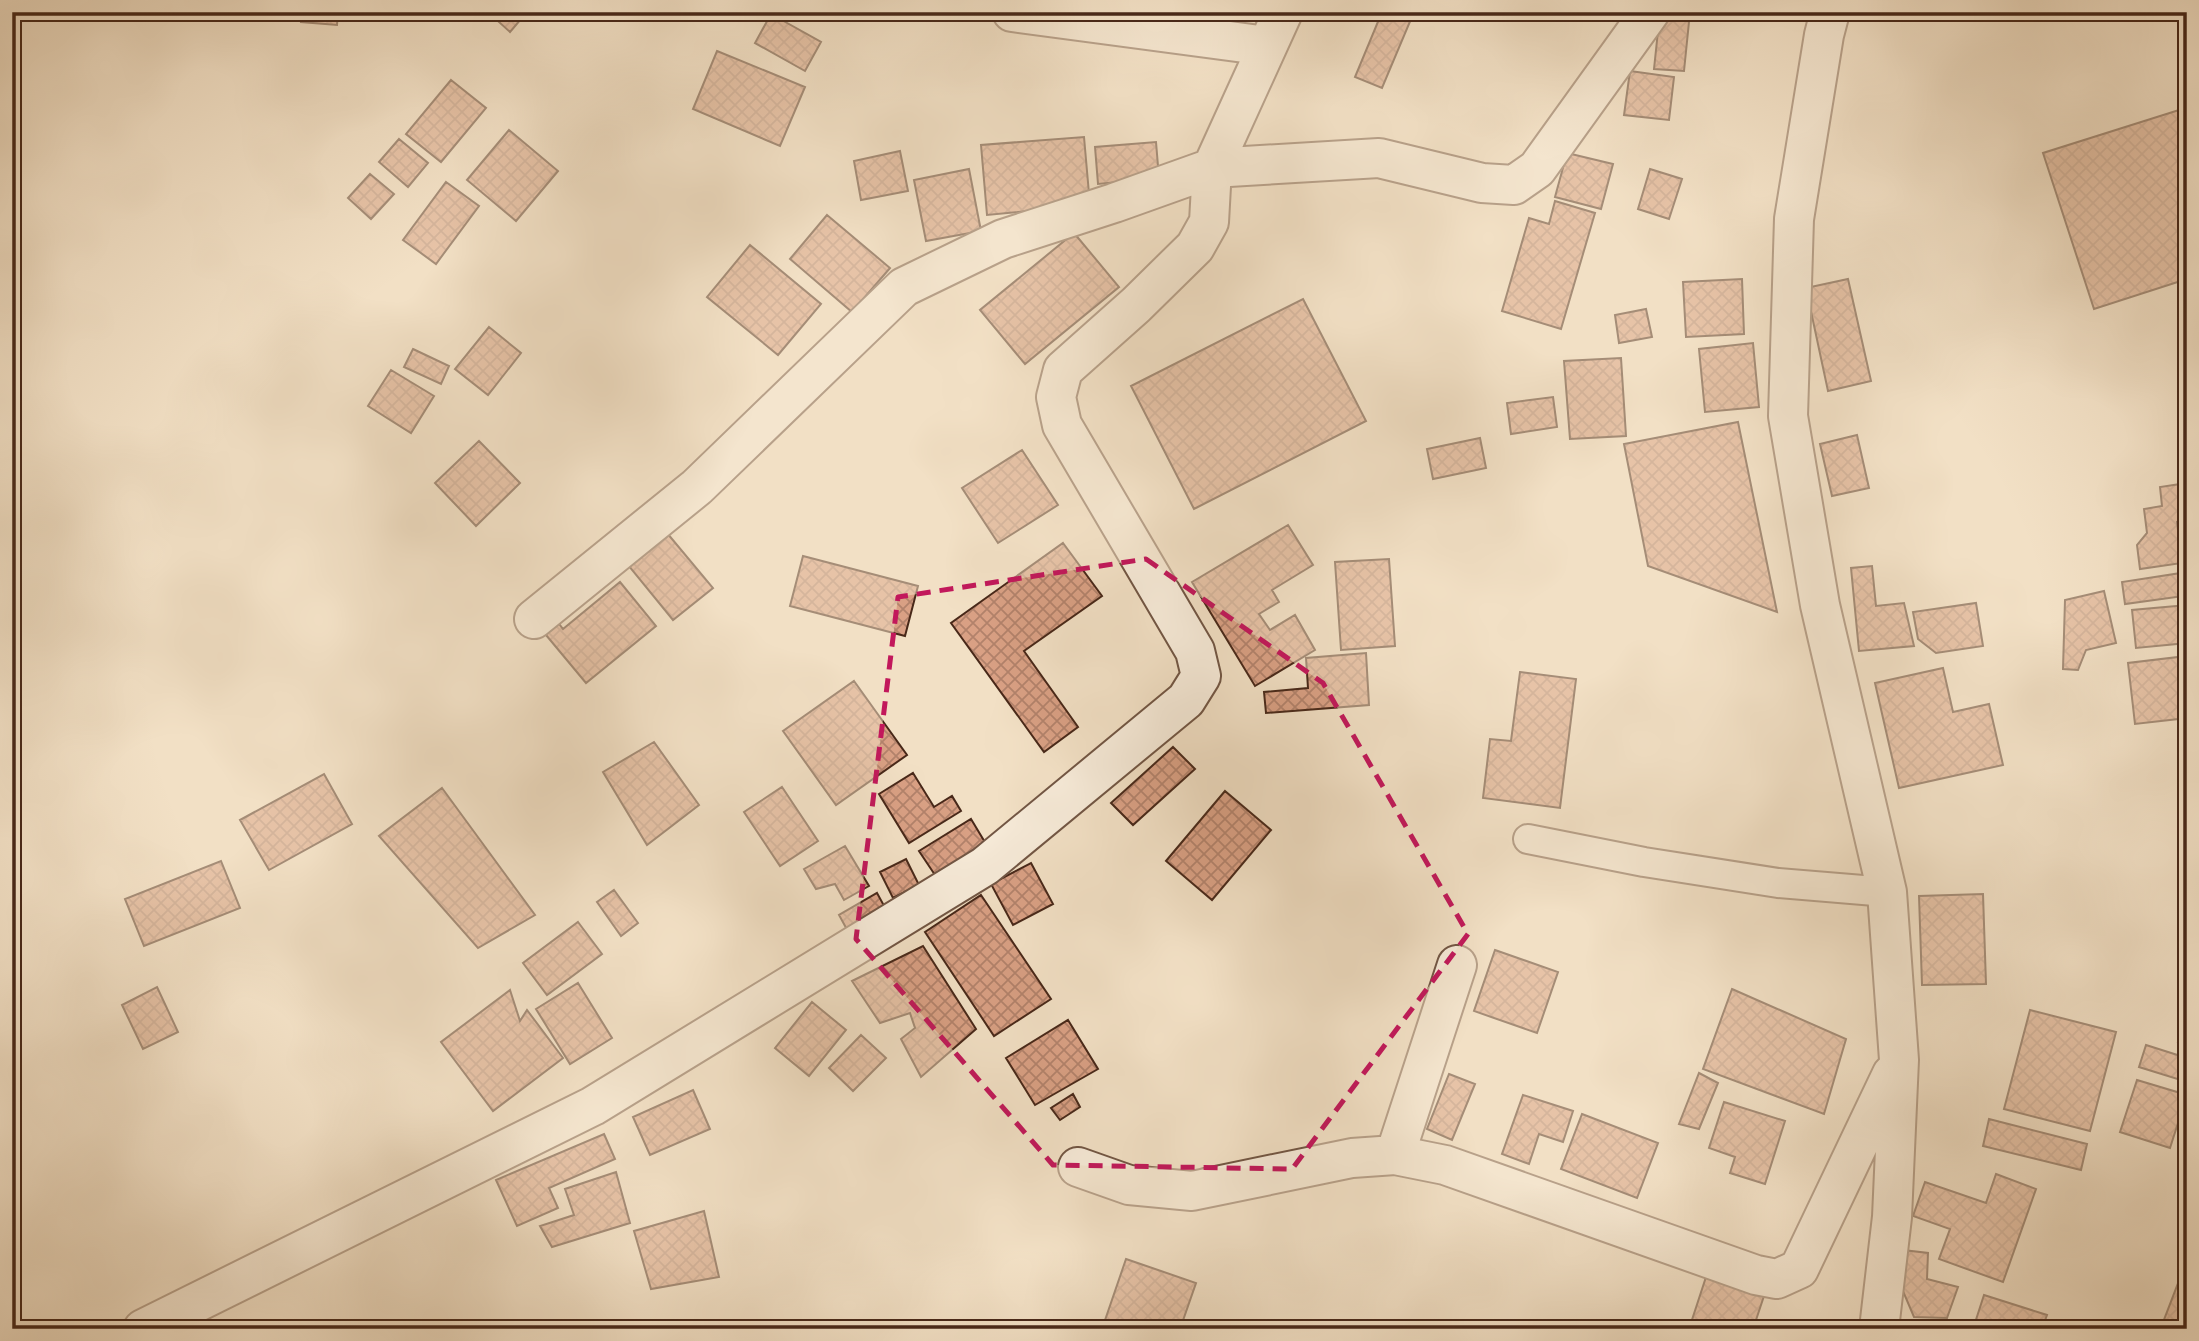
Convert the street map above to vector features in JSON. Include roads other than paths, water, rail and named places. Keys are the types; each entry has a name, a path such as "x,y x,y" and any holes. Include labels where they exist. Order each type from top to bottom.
{"street":[{"path":"1012,12 1267,46"},
{"path":"143,1329 593,1106 985,866 1186,700 1201,676 1195,651 1062,425 1056,397 1063,370 1136,305 1195,247 1209,222 1212,168 1283,12"},
{"path":"534,619 697,486 904,287 1003,239 1212,168 1379,158 1482,183 1514,186 1536,169 1650,12"},
{"path":"1830,12 1794,219 1788,416 1820,605 1887,892 1899,1060 1892,1217 1879,1329"},
{"path":"1395,1155 1457,965"},
{"path":"1078,1167 1129,1185 1192,1191 1352,1158 1395,1155 1445,1166 1756,1275 1777,1279 1799,1269 1899,1060"}],"lane":[{"path":"1528,839 1644,862 1778,883 1887,892"}]}
